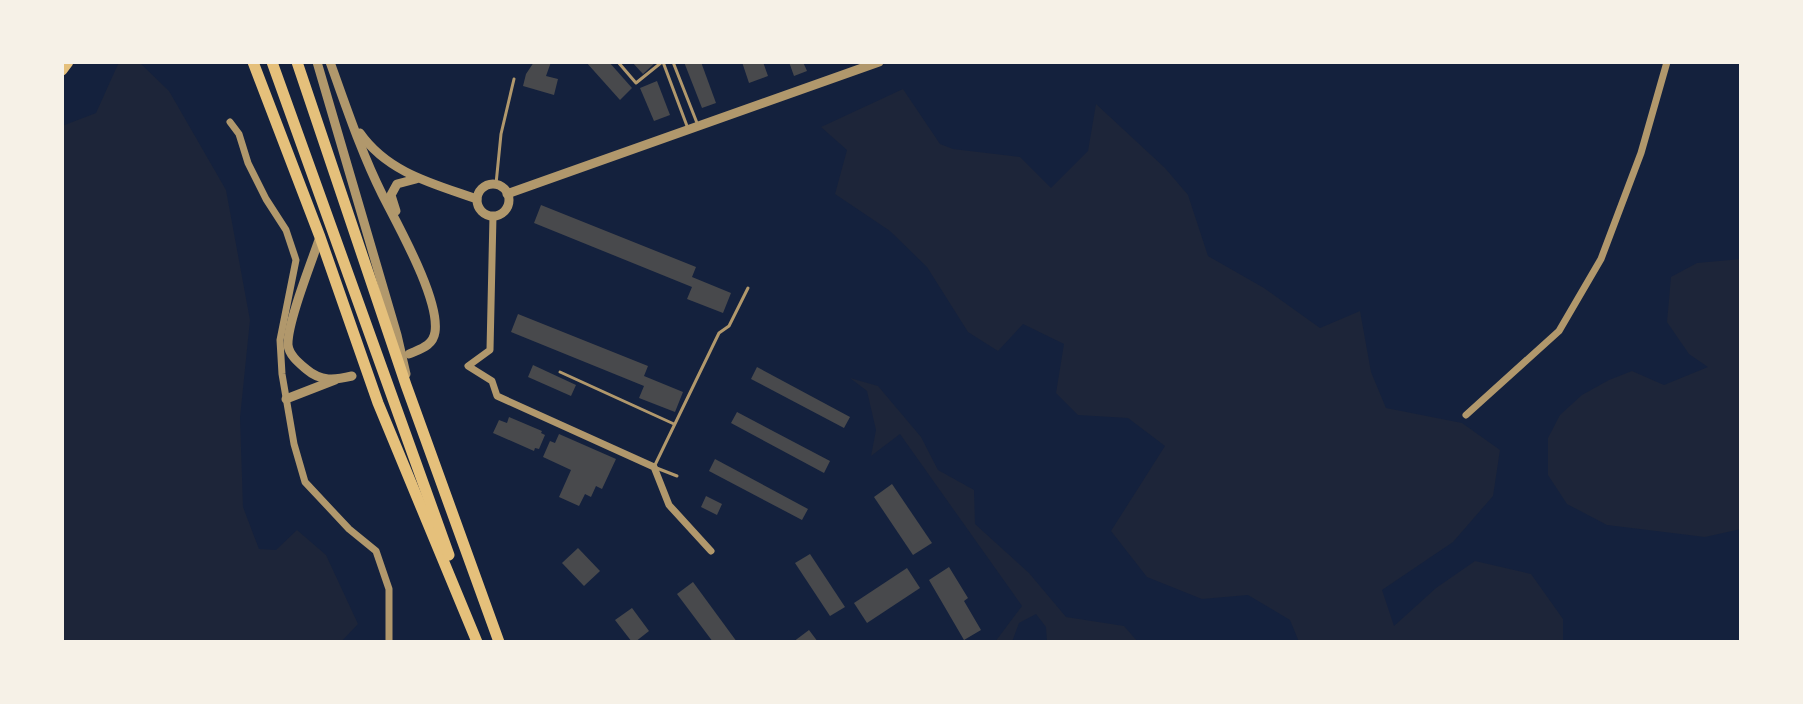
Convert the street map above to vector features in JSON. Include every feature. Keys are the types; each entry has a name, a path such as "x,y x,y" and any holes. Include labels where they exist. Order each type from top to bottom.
{"main road":[{"path":"62,70 68,62"},
{"path":"251,62 320,237 378,403 478,642"},
{"path":"272,62 478,642"},
{"path":"297,62 406,385 499,642"}],"street":[{"path":"317,62 405,364 406,385"},
{"path":"330,62 351,121 422,280 436,329 432,342 409,354"},
{"path":"507,194 878,62"},
{"path":"1466,415 1559,331 1601,259 1641,153 1667,62"},
{"path":"351,121 368,144 388,162 420,178 477,199"},
{"path":"230,122 239,134 248,163 266,199 286,230 296,260 280,340 286,399 305,482 349,529 376,551 389,589 389,642"},
{"path":"399,224 391,195 397,184 420,178"},
{"path":"493,216 480,209 477,199 485,186 496,184 507,194"},
{"path":"493,216 506,209 507,194"},
{"path":"493,216 490,350 468,366 492,381 497,396 654,467 669,505 711,551"},
{"path":"282,374 296,309 320,237"},
{"path":"288,346 293,358 315,377 335,380"},
{"path":"286,399 352,376"}],"lane":[{"path":"618,62 636,83 663,62 694,128"},
{"path":"673,62 694,128"},
{"path":"496,184 501,134 514,79"},
{"path":"677,476 654,467 719,333 729,326 748,288"},
{"path":"560,372 674,424"}],"shaded area":[{"path":"119,62 139,62 169,91 226,190 250,320 240,418 243,507 259,549 276,550 297,530 326,555 358,624 341,642 62,642 62,126 96,113"},
{"path":"903,89 940,144 953,149 1020,157 1051,188 1088,151 1096,104 1165,168 1188,195 1208,256 1264,288 1320,328 1360,311 1371,372 1386,408 1462,423 1500,450 1493,496 1453,542 1382,590 1394,626 1436,588 1475,561 1531,574 1563,619 1563,642 1299,642 1290,620 1248,595 1202,599 1147,577 1111,531 1165,446 1128,418 1078,415 1056,393 1064,344 1023,324 998,351 968,332 927,267 890,231 835,194 847,150 821,127"},
{"path":"1741,259 1741,529 1705,537 1607,525 1567,504 1548,475 1548,438 1560,415 1582,395 1632,371 1664,385 1708,367 1689,354 1667,322 1671,277 1697,263"},
{"path":"850,378 878,386 921,437 938,470 974,490 975,524 1029,573 1066,617 1124,626 1138,642 1047,642 1046,627 1036,614 1019,623 1012,642 995,642 1022,606 900,434 871,456 876,430 867,391"}],"building":[{"path":"534,62 551,62 546,76 558,79 554,95 523,86"},
{"path":"586,62 609,62 632,88 620,100"},
{"path":"632,62 656,62 643,74"},
{"path":"684,62 701,62 716,103 702,108"},
{"path":"742,62 763,62 768,76 749,83"},
{"path":"789,62 803,62 807,71 794,76"},
{"path":"657,81 670,115 654,121 640,88"},
{"path":"541,205 696,267 692,277 731,293 723,313 687,299 692,287 534,223"},
{"path":"518,314 648,366 644,376 683,392 675,412 639,398 644,386 511,332"},
{"path":"533,365 576,385 571,396 528,377"},
{"path":"757,367 850,417 844,428 751,379"},
{"path":"737,412 830,461 824,473 731,423"},
{"path":"509,417 542,431 545,435 539,449 535,448 534,451 493,433 499,420 507,423"},
{"path":"559,434 616,459 602,489 596,486 591,497 585,494 579,506 559,497 571,470 543,457 550,441 555,443"},
{"path":"715,459 808,509 802,520 709,471"},
{"path":"892,484 932,543 913,555 874,497"},
{"path":"706,496 722,504 717,515 701,507"},
{"path":"578,548 600,571 584,586 562,563"},
{"path":"810,554 845,607 830,616 795,563"},
{"path":"949,567 968,598 964,601 981,630 964,640 929,580"},
{"path":"907,568 920,588 867,623 854,603"},
{"path":"693,582 737,642 713,642 677,594"},
{"path":"632,608 649,631 635,642 615,620"},
{"path":"809,630 818,642 793,642"}]}
